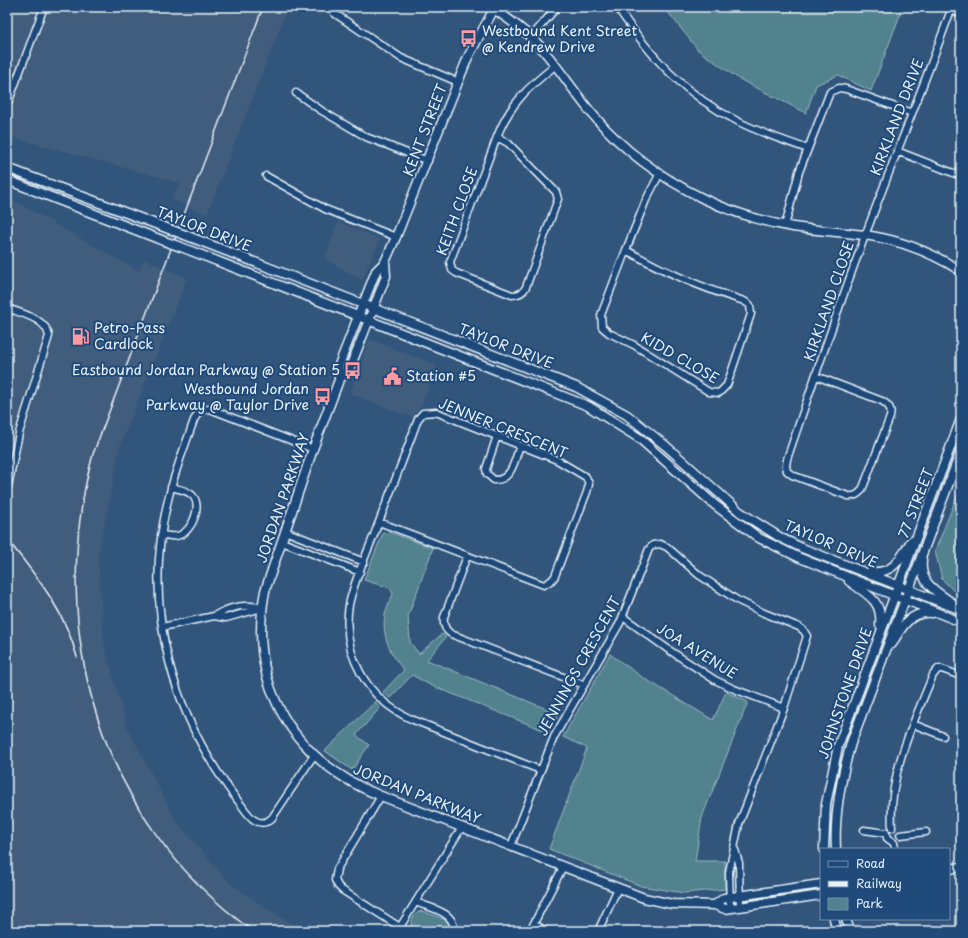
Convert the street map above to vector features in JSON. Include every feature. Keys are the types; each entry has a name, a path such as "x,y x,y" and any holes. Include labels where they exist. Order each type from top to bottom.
{"main road":[{"path":"492,8 531,38 604,127 635,155 660,174 714,203 741,214 785,226 865,235 900,243 945,260 961,263"},
{"name":"KENT STREET","path":"358,316 376,271 385,262 396,237 428,161 458,82 492,8"},
{"name":"TAYLOR DRIVE","path":"7,168 185,235 576,387 600,399 639,424 724,498 760,526 802,548 961,609"},
{"name":"TAYLOR DRIVE","path":"7,180 588,406 639,438 742,527 777,548 961,622"},
{"path":"945,260 961,271"},
{"name":"KENT STREET","path":"369,320 386,276 385,262"},
{"name":"JORDAN PARKWAY","path":"358,316 339,365 339,380 313,449 286,531 268,579 262,608 262,648 265,671 270,688 285,718 297,735 314,754 344,779 381,796 644,898 672,904 715,905 725,909 820,895"},
{"name":"JORDAN PARKWAY","path":"339,380 349,370 369,320"},
{"name":"77 STREET","path":"894,596 961,419"},
{"name":"77 STREET","path":"904,600 961,451"},
{"path":"860,571 878,572 889,570 903,554 921,527"},
{"path":"925,544 921,571 924,581 931,588 961,609"},
{"path":"841,575 877,603 881,619 879,633"},
{"name":"JOHNSTONE DRIVE","path":"824,848 826,804 832,769 842,732 894,596"},
{"name":"JOHNSTONE DRIVE","path":"836,848 837,808 843,771 855,731 904,600"},
{"path":"880,663 898,632 914,616 924,612 940,614"},
{"path":"950,869 961,867"},
{"path":"715,905 724,898 729,897 820,884"},
{"path":"834,920 836,931"},
{"path":"846,920 850,931"}],"street":[{"path":"7,106 44,7"},
{"path":"531,38 557,7"},
{"path":"617,7 658,63 694,95 744,125 808,149"},
{"path":"951,9 961,14"},
{"name":"KIRKLAND DRIVE","path":"865,235 951,9"},
{"path":"334,13 401,58 458,82"},
{"name":"KEITH CLOSE","path":"497,137 508,143 556,192 558,199 557,207 526,287 524,291 517,295 512,295 456,273 452,270 450,262 497,137 506,116 516,102 533,84 555,66"},
{"path":"785,226 794,188 828,95 836,89 846,89 912,113"},
{"path":"296,93 366,137 428,161"},
{"path":"897,151 961,176"},
{"name":"KIDD CLOSE","path":"626,250 674,276 747,302 750,305 751,314 727,385 719,394 709,392 634,345 609,333 602,327 601,315 626,250 646,200 660,174"},
{"path":"266,176 325,209 396,237"},
{"name":"KIRKLAND CLOSE","path":"816,376 882,401 888,405 891,410 890,417 863,489 856,496 848,496 796,477 787,471 786,466 787,459 865,235"},
{"path":"7,308 41,322 49,332 49,340 14,451 7,491"},
{"path":"313,449 215,410 200,410 194,420 171,487 161,535 159,593 162,627 175,684 195,735 223,783 252,819 261,823 267,822 272,818 314,754"},
{"name":"JENNER CRESCENT","path":"379,522 544,585 555,576 587,492 588,481 584,475 557,460 436,412 427,411 423,413 418,419 360,572 350,604 349,638 356,666 375,694 393,710 404,716 540,770"},
{"path":"497,436 486,471 490,478 494,480 504,479 509,474 520,445"},
{"path":"161,535 176,536 186,532 192,522 196,510 195,499 192,495 171,487"},
{"path":"286,531 364,562"},
{"path":"282,542 360,572"},
{"name":"JENNINGS CRESCENT","path":"511,846 556,732 623,617 649,549 657,544 664,545 699,575 737,600 804,631 807,636 806,645 784,708 739,824 735,850 730,861 730,908"},
{"path":"467,556 444,617 446,630 451,634 584,685"},
{"path":"162,627 214,616 225,610 245,606 262,608"},
{"name":"JOA AVENUE","path":"623,617 669,650 715,680 784,708"},
{"path":"892,828 892,797 899,764 933,675 939,668 961,676"},
{"path":"913,724 943,736"},
{"path":"381,796 338,870 334,880 342,890 406,931"},
{"path":"400,927 462,827"},
{"path":"864,830 886,833 892,828"},
{"path":"892,828 900,835"},
{"path":"900,835 926,832"},
{"path":"886,833 887,838 894,846 900,835"},
{"name":"JENNINGS CRESCENT","path":"735,850 739,863 740,907"},
{"path":"530,931 564,867"},
{"path":"598,931 618,888"},
{"path":"416,902 449,916 453,922 453,931"},
{"path":"534,924 546,931"}],"shaded area":[{"path":"7,7 288,7 207,214 172,200 180,183 15,138 7,138"},
{"path":"7,197 139,271 144,259 187,278 120,446 98,557 104,644 127,727 178,824 232,885 302,931 7,931"},
{"path":"338,222 380,239 362,280 324,259"},
{"path":"369,339 437,365 422,405 412,417 350,394"}],"green space":[{"path":"664,7 903,7 871,91 838,75 816,85 806,113 739,79 698,50"},
{"path":"961,486 961,596 942,579 935,551"},
{"path":"389,532 433,548 408,616 410,642 419,654 442,634 446,637 427,660 559,714 548,732 430,685 412,675 390,698 383,692 404,670 391,652 384,630 385,615 393,594 390,588 364,580 383,533"},
{"path":"610,654 642,677 713,720 726,692 748,702 702,817 695,861 725,861 725,889 684,893 641,886 549,849 587,748 563,737"},
{"path":"375,702 380,708 356,735 369,745 352,770 325,751"},
{"path":"422,911 446,920 450,926 448,931 414,930 411,927 412,919 417,913"}],"railway":[{"path":"253,931 200,886 157,835 122,779 98,718 82,654 76,588 80,521 93,454 263,7"},
{"path":"7,539 39,580 57,609 65,624 77,657"}],"place":[{"name":"Westbound Kent Street @ Kendrew Drive","path":"469,39"},
{"name":"Petro-Pass Cardlock","path":"81,336"},
{"name":"Eastbound Jordan Parkway @ Station 5","path":"353,370"},
{"name":"Station #5","path":"393,376"},
{"name":"Westbound Jordan Parkway @ Taylor Drive","path":"322,397"}]}
